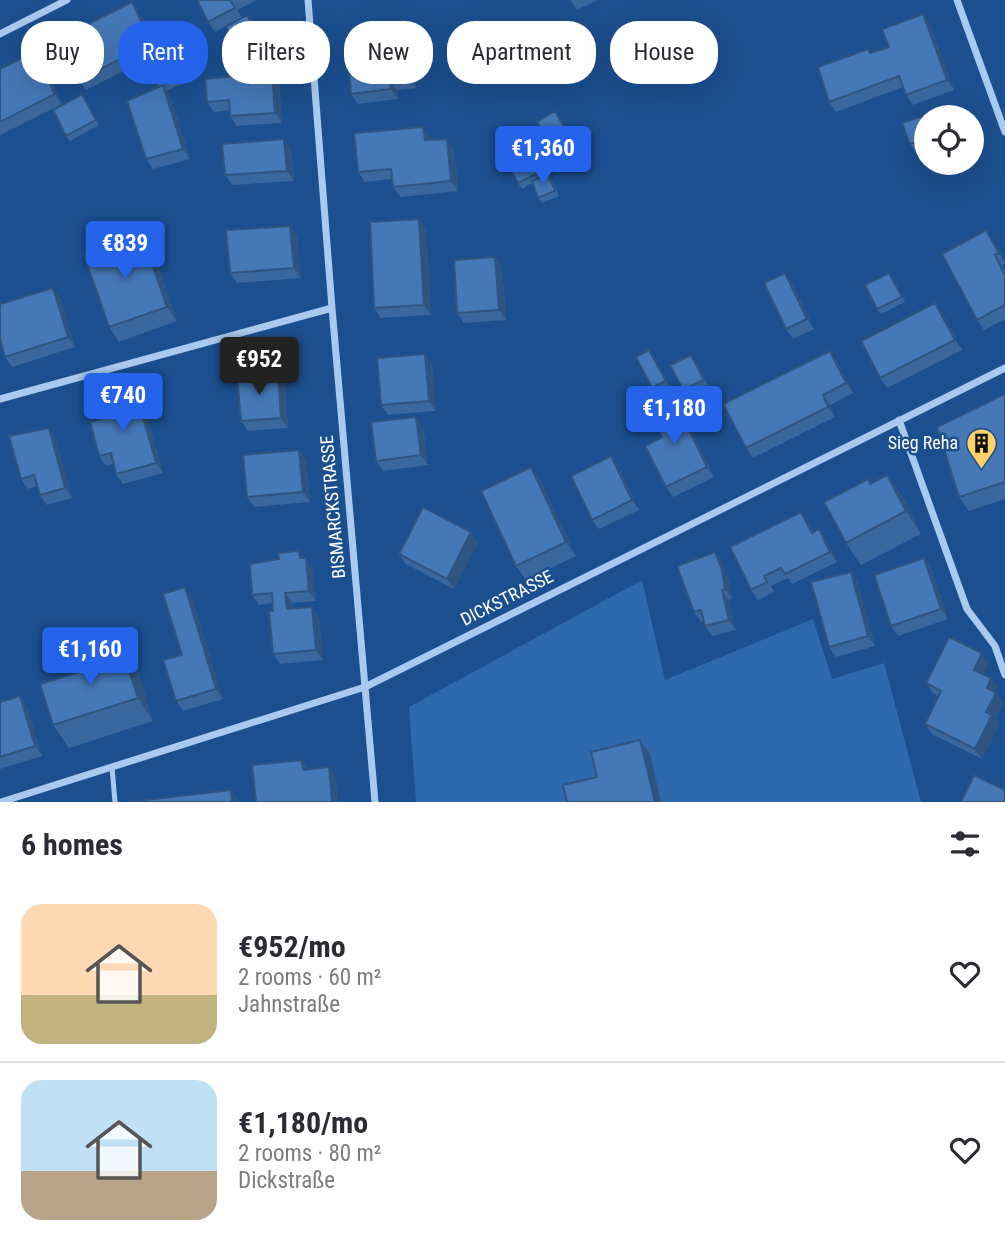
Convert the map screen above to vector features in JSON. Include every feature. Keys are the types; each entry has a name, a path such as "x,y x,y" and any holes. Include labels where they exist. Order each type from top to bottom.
{"street":[{"path":"0,34 68,0"},
{"name":"BISMARCKSTRASSE","path":"309,0 332,308 375,802"},
{"path":"957,0 1005,132"},
{"path":"0,399 332,308"},
{"name":"DICKSTRASSE","path":"1,802 365,687 1005,368"},
{"path":"899,420 967,609 995,646 1005,675"}],"lane":[{"path":"112,767 115,802"}],"shaded area":[{"path":"642,580 665,680 813,619 832,679 884,663 921,802 416,802 409,707"}],"building":[{"path":"197,0 230,0 235,8 208,21"},
{"path":"132,2 141,21 118,21 118,60 104,67 104,21 94,21"},
{"path":"923,14 947,80 906,95 899,76 829,102 818,67 868,49 870,53 889,47 882,29"},
{"path":"247,15 250,21 236,21"},
{"path":"21,58 21,84 50,84 55,94 0,122 0,69"},
{"path":"222,77 222,84 273,84 275,113 230,116 229,100 207,102 205,84 208,84 208,79"},
{"path":"350,84 390,84 391,89 351,94"},
{"path":"163,85 183,149 146,159 127,101"},
{"path":"82,94 96,120 66,136 53,110"},
{"path":"555,111 572,141 553,151 537,122"},
{"path":"914,119 914,143 910,144 902,123"},
{"path":"423,127 425,140 447,139 451,181 393,187 391,169 358,172 354,133"},
{"path":"284,139 287,171 225,175 222,144"},
{"path":"530,153 540,172 518,183 508,165"},
{"path":"548,174 555,191 538,198 532,181"},
{"path":"419,219 424,305 374,308 370,222"},
{"path":"290,226 294,268 230,273 226,230"},
{"path":"986,230 999,253 995,255 1005,275 1005,305 977,320 942,254"},
{"path":"142,235 167,307 109,327 84,255"},
{"path":"495,257 499,310 457,313 454,260"},
{"path":"785,273 807,319 786,329 764,283"},
{"path":"889,273 902,297 877,309 865,285"},
{"path":"53,288 68,337 5,357 0,339 0,304"},
{"path":"935,303 955,340 880,378 861,341"},
{"path":"649,350 666,381 652,388 636,357"},
{"path":"830,351 846,383 823,395 828,407 746,448 723,404"},
{"path":"425,354 429,401 381,405 377,358"},
{"path":"691,355 704,380 683,390 670,365"},
{"path":"278,373 281,418 241,421 237,376"},
{"path":"136,392 156,463 116,474 111,453 99,456 90,422 101,419 97,402"},
{"name":"Sieg Reha","path":"1005,394 1005,482 959,497 937,427"},
{"path":"674,399 707,467 666,487 645,446 662,437 649,411"},
{"path":"416,417 421,455 376,461 371,422"},
{"path":"49,428 65,488 40,495 34,475 21,479 9,436"},
{"path":"299,450 303,492 247,497 243,455"},
{"path":"611,456 632,500 592,520 571,476"},
{"path":"531,467 566,542 516,566 481,491"},
{"path":"887,475 906,511 846,543 824,502 868,479 870,484"},
{"path":"423,507 471,532 447,579 399,554"},
{"path":"801,512 812,533 819,529 830,552 785,574 781,568 764,576 767,582 751,590 730,547"},
{"path":"299,551 300,558 306,558 309,591 285,593 287,609 312,607 316,650 273,654 269,611 273,611 272,593 252,595 250,564 279,559 278,553"},
{"path":"715,552 722,570 725,589 722,590 729,620 705,626 701,610 694,612 677,566"},
{"path":"924,558 941,609 891,626 874,575"},
{"path":"851,572 868,636 829,647 811,582"},
{"path":"185,587 216,689 176,701 163,660 182,655 163,594"},
{"path":"949,637 982,653 974,670 991,678 987,688 996,693 986,712 992,715 975,749 925,724 941,691 926,683"},
{"path":"121,646 138,698 53,725 40,684 82,671 81,659"},
{"path":"20,696 35,746 0,757 0,702"},
{"path":"640,740 655,802 567,802 563,785 597,777 591,752"},
{"path":"302,760 303,770 329,767 332,802 256,802 252,765"},
{"path":"974,775 1005,790 1005,802 961,802"},
{"path":"231,790 232,802 128,802"}],"place":[{"name":"Sieg Reha","path":"981,470"}]}
